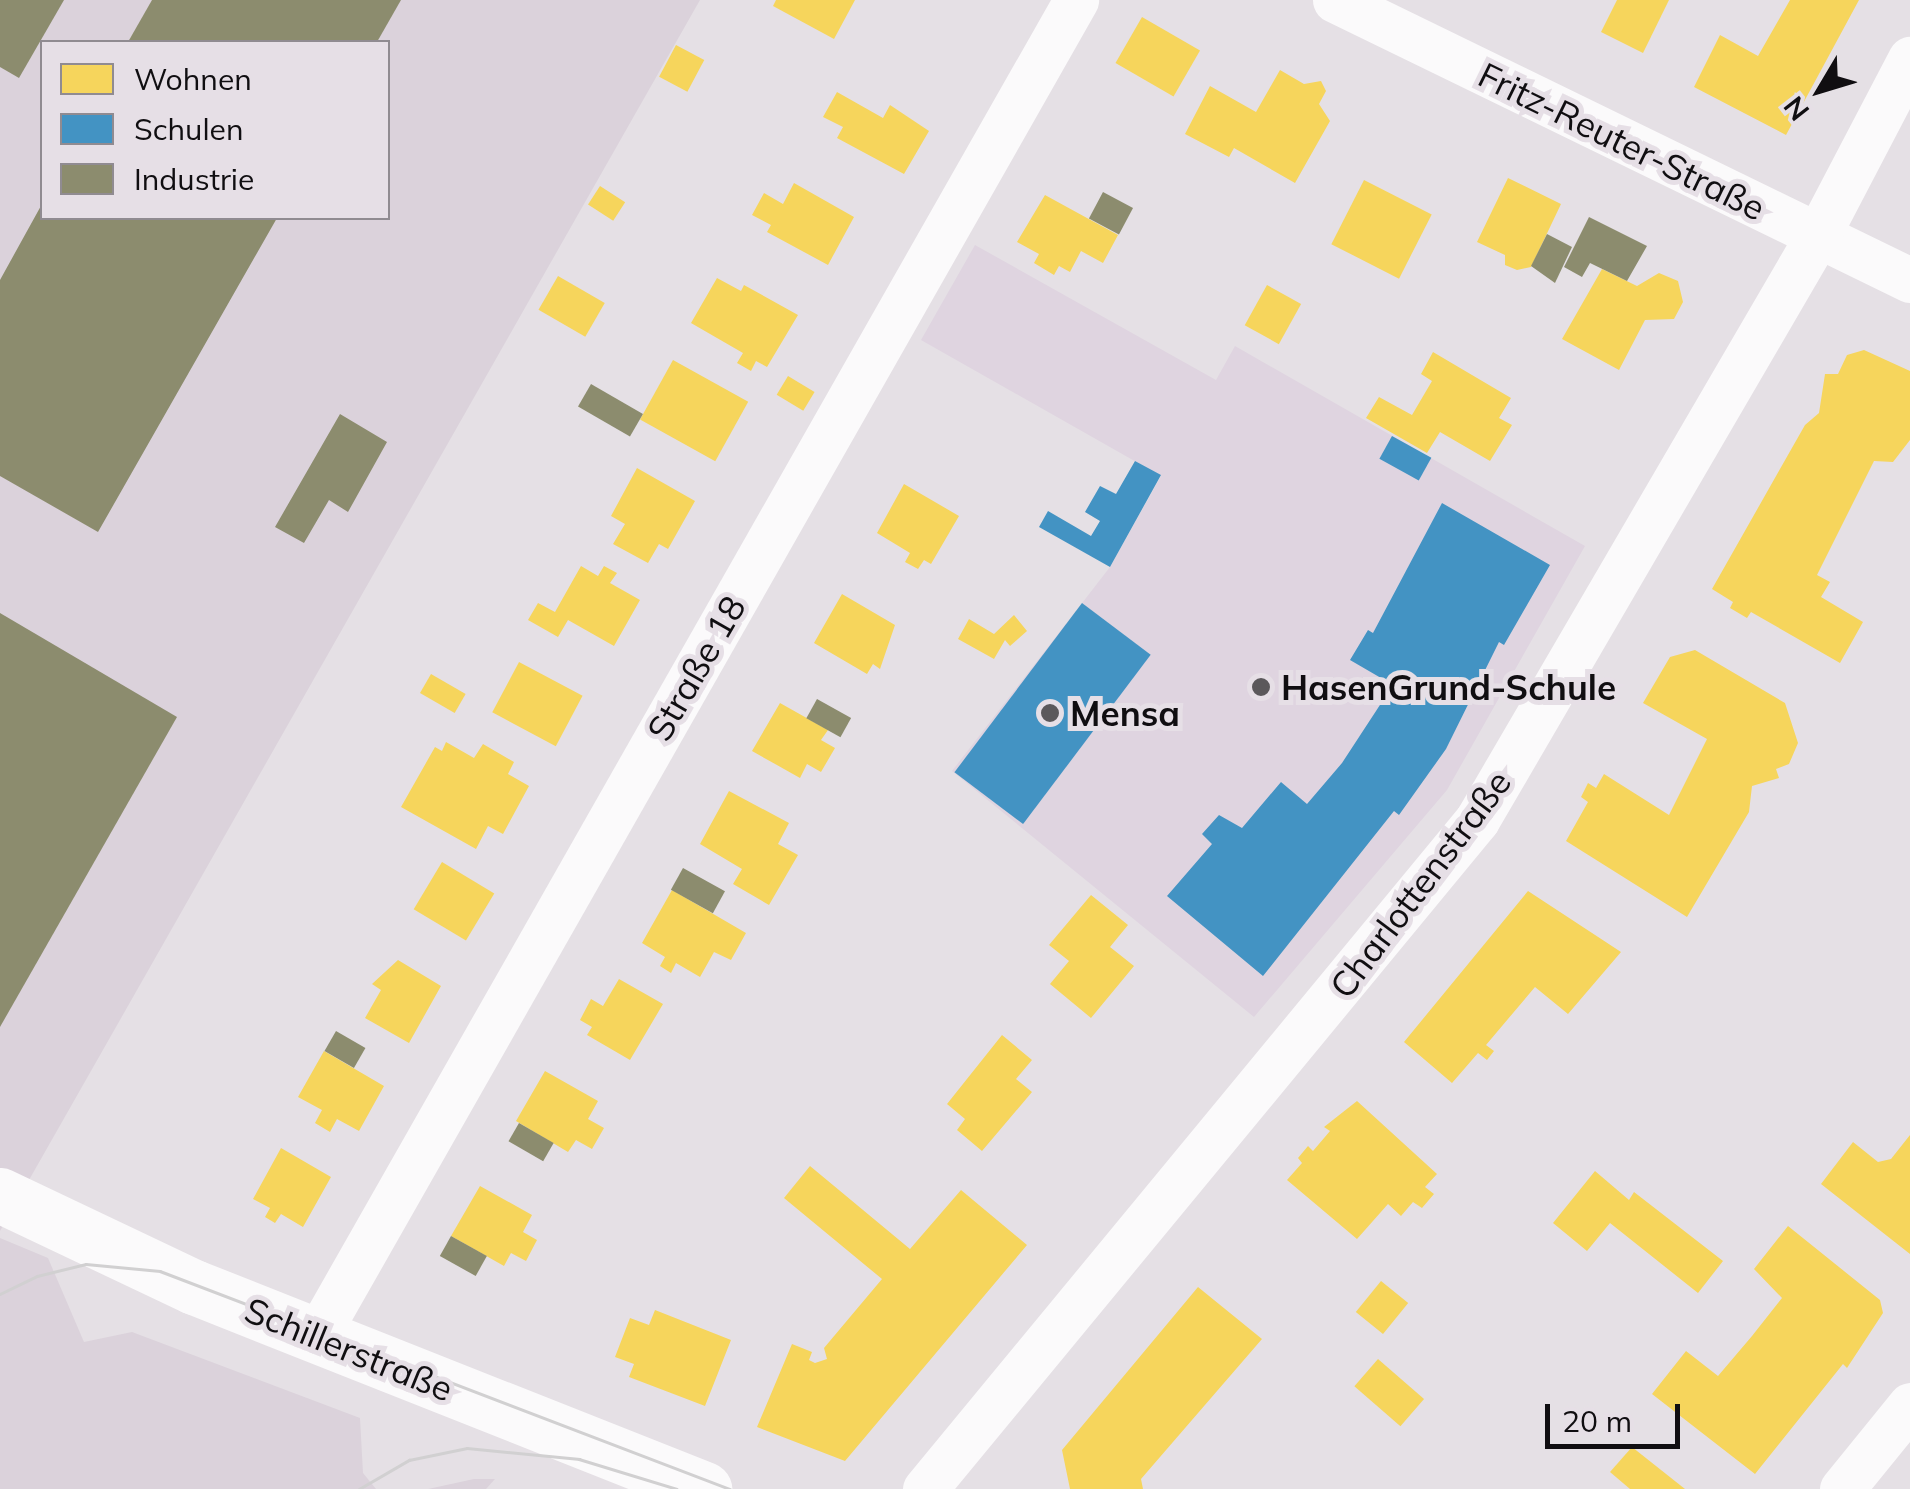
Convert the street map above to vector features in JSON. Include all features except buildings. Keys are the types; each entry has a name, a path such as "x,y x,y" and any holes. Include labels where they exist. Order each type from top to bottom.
{"street":[{"name":"Straße 18","path":"316,1337 1076,0"},
{"name":"Fritz-Reuter-Straße","path":"1335,0 1910,280"},
{"name":"Charlottenstraße","path":"925,1489 1478,820 1818,235 1910,59"},
{"name":"Schillerstraße","path":"0,1195 316,1337 704,1489"},
{"path":"1842,1489 1910,1406"}],"shaded area":[{"path":"0,0 700,0 0,1231"},
{"name":"HasenGrund-Schule","path":"975,245 1216,380 1235,346 1585,546 1447,790 1254,1017 952,771 1110,567 1161,476 921,340"},
{"path":"0,1238 48,1258 84,1342 132,1332 360,1418 363,1473 376,1489 0,1489"},
{"path":"474,1479 495,1479 486,1489 428,1489"}],"tram line":[{"path":"0,1294 37,1276 86,1264 160,1271 730,1489"},
{"path":"359,1489 409,1460 467,1448 579,1459 677,1489"}],"place":[{"name":"HasenGrund-Schule","path":"1261,687"},
{"name":"Mensa","path":"1050,713"}]}
